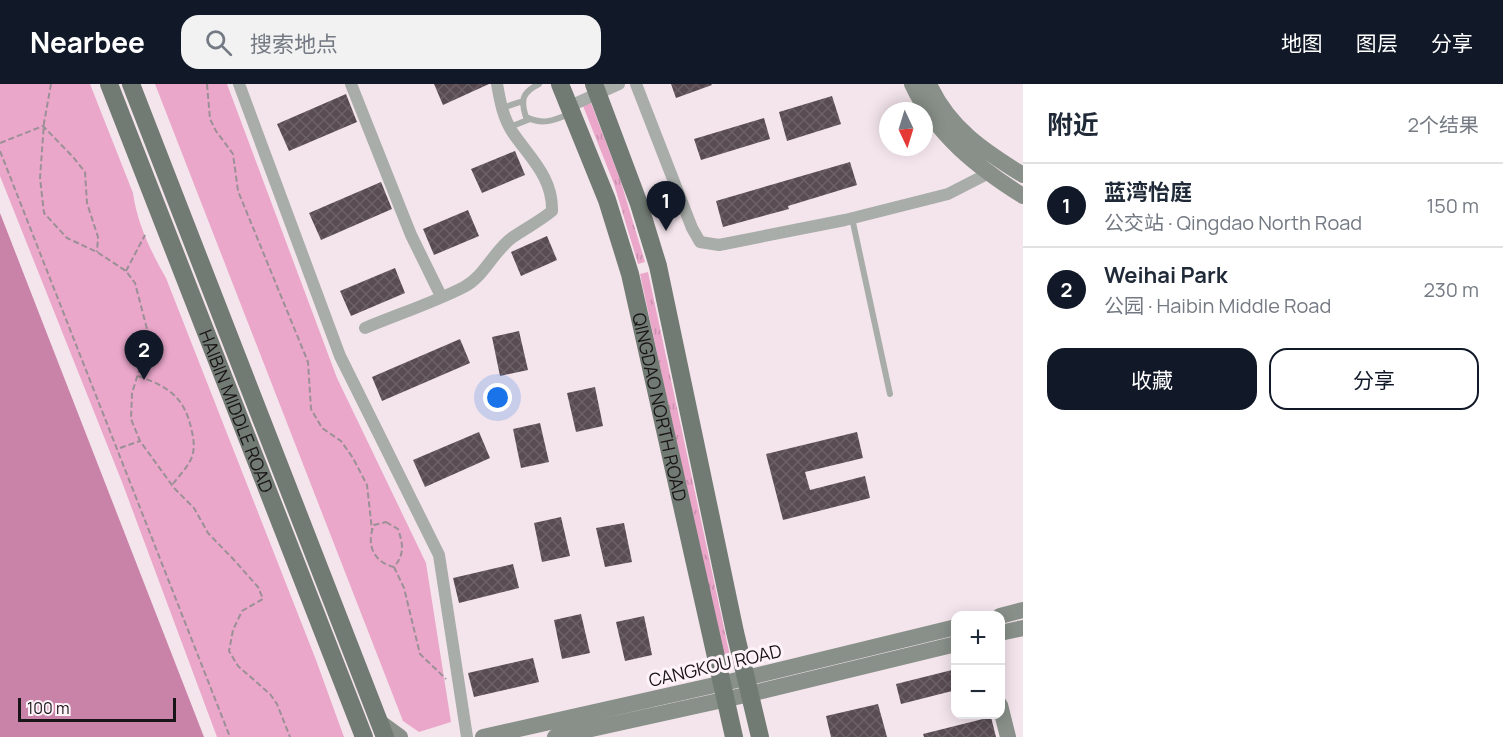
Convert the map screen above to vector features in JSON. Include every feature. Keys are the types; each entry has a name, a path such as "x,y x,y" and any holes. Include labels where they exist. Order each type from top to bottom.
{"main road":[{"name":"HAIBIN MIDDLE ROAD","path":"110,84 364,737"},
{"name":"HAIBIN MIDDLE ROAD","path":"131,84 382,729"},
{"name":"QINGDAO NORTH ROAD","path":"560,84 607,200 630,274 734,737"},
{"path":"912,84 920,101 940,130 962,153 1023,196"},
{"path":"929,84 954,121 972,142 1023,175"},
{"name":"QINGDAO NORTH ROAD","path":"596,89 639,204 658,266 760,737"},
{"path":"1005,614 1023,610"},
{"name":"CANGKOU ROAD","path":"748,686 951,628"},
{"path":"1005,632 1023,628"},
{"name":"CANGKOU ROAD","path":"555,737 748,686 951,645"},
{"name":"CANGKOU ROAD","path":"483,737 723,692"},
{"path":"1004,719 1008,737"},
{"path":"382,729 400,737"}],"street":[{"path":"239,84 340,356 439,555 467,737"},
{"path":"351,84 411,235 441,296"},
{"path":"365,327 466,286 484,270 512,237 536,224 552,211 553,198 548,182 510,127 502,108 497,84"},
{"path":"571,109 596,89 619,84"},
{"path":"636,84 692,228 700,242 718,245 852,218 948,194 989,173"}],"lane":[{"path":"539,84 528,90 523,101 522,107 526,117 536,122 551,122 571,109"},
{"path":"502,108 523,101"},
{"path":"510,127 530,119"},
{"path":"852,218 890,394"}],"path":[{"path":"51,84 43,126 40,178 44,213 67,238 97,252 126,271 135,283 147,329 142,361 132,393 131,419 140,441 172,485 194,508 208,533 258,587 263,599 242,611 233,630 229,651 238,666 270,694 277,704 290,737"},
{"path":"207,84 210,118 216,131 233,153 238,192 308,362 311,409 322,428 341,441 367,485 372,530"},
{"path":"0,143 43,126"},
{"path":"43,126 85,172 87,203 98,237 97,252"},
{"path":"0,151 230,737"},
{"path":"126,271 145,235"},
{"path":"137,376 160,384 177,396 189,415 194,440 192,458 172,485"},
{"path":"118,448 140,441"},
{"path":"394,567 402,558 403,542 398,529 386,522 374,525 369,537 376,557 384,564 394,567 404,588 420,654 431,667 460,691"}],"green space":[{"path":"0,84 90,84 133,193 145,237 166,278 344,737 217,737 122,482 0,176"},
{"path":"155,84 227,84 337,378 426,563 451,722 419,732 403,721"},
{"path":"591,103 621,182 645,262 638,264 614,184 583,106"},
{"path":"648,272 730,656 723,658 640,274"}],"shaded area":[{"path":"0,213 204,737 0,737"}],"building":[{"path":"434,84 489,84 443,105"},
{"path":"671,84 711,84 712,85 676,98"},
{"path":"346,94 357,122 289,151 277,124"},
{"path":"832,96 841,124 787,141 779,112"},
{"path":"764,118 770,139 701,160 694,139"},
{"path":"515,151 525,175 482,193 471,169"},
{"path":"850,162 857,185 788,206 789,209 723,227 716,201"},
{"path":"381,182 392,209 321,240 309,213"},
{"path":"468,210 479,236 434,255 423,229"},
{"path":"547,236 557,260 521,276 511,252"},
{"path":"395,268 405,293 351,316 340,291"},
{"path":"519,331 528,370 500,376 492,337"},
{"path":"460,339 470,363 382,401 372,377"},
{"path":"595,387 603,426 576,432 567,393"},
{"path":"540,423 549,462 521,468 513,429"},
{"path":"479,432 490,458 425,487 413,460"},
{"path":"857,432 863,458 805,472 810,490 865,476 870,498 783,520 766,454"},
{"path":"561,517 570,556 542,562 534,523"},
{"path":"624,523 632,562 605,567 596,528"},
{"path":"513,564 519,588 459,603 453,578"},
{"path":"581,614 590,653 562,659 554,620"},
{"path":"644,616 652,655 625,661 616,622"},
{"path":"533,658 539,682 474,697 468,673"},
{"path":"951,670 951,691 901,704 896,684"},
{"path":"878,704 887,737 831,737 826,716"},
{"path":"983,719 992,719 996,737 924,737 923,734"}],"place":[{"name":"蓝湾怡庭","path":"666,231"},
{"name":"Weihai Park","path":"144,380"}]}
